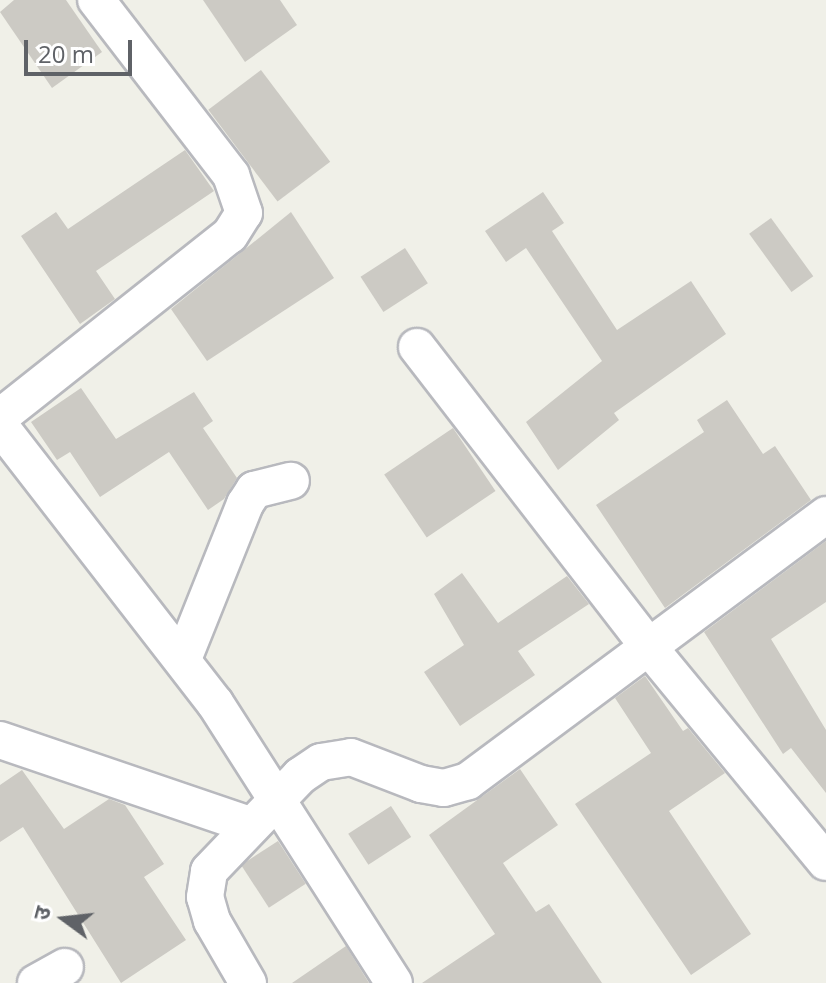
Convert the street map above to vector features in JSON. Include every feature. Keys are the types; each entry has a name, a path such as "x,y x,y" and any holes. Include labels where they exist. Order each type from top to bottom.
{"street":[{"path":"0,417 230,235 244,213 231,175 96,0"},
{"path":"417,347 647,645 826,862"},
{"path":"0,426 183,659 262,814 394,983"},
{"path":"183,659 245,504 254,490 291,481"},
{"path":"248,983 205,897 209,871 300,776 336,757 444,788 468,781 647,645 826,515"},
{"path":"0,740 262,814"}],"building":[{"path":"14,0 66,0 102,52 52,88 0,12"},
{"path":"203,0 280,0 297,25 245,62"},
{"path":"261,70 330,162 277,202 208,110"},
{"path":"185,150 214,191 96,271 115,299 80,324 21,236 56,212 68,229"},
{"path":"543,192 564,223 552,231 617,330 691,281 726,334 614,413 619,420 558,470 526,422 602,361 526,248 506,262 485,231"},
{"path":"291,212 334,278 207,361 171,309"},
{"path":"771,218 813,276 791,292 749,234"},
{"path":"405,248 428,283 383,312 361,277"},
{"path":"81,388 116,439 194,392 213,421 203,428 237,478 224,499 208,510 169,452 100,497 70,452 57,460 31,422"},
{"path":"727,400 763,454 775,446 811,500 665,608 596,505 704,432 697,420"},
{"path":"453,428 495,491 427,537 384,474"},
{"path":"826,541 826,602 771,639 826,730 826,793 791,748 783,754 704,632"},
{"path":"462,573 498,623 567,576 589,604 518,651 535,675 460,726 424,672 464,645 434,594"},
{"path":"645,676 683,731 688,728 725,773 669,811 751,934 691,975 575,804 651,753 615,698"},
{"path":"520,769 558,825 503,863 536,912 549,904 602,983 422,983 495,934 429,835"},
{"path":"22,770 64,829 109,799 125,805 164,864 144,877 186,940 121,983 23,827 0,842 0,785"},
{"path":"391,806 411,837 368,865 348,834"},
{"path":"278,841 306,884 269,908 241,865"},
{"path":"346,946 369,983 292,983"}]}
